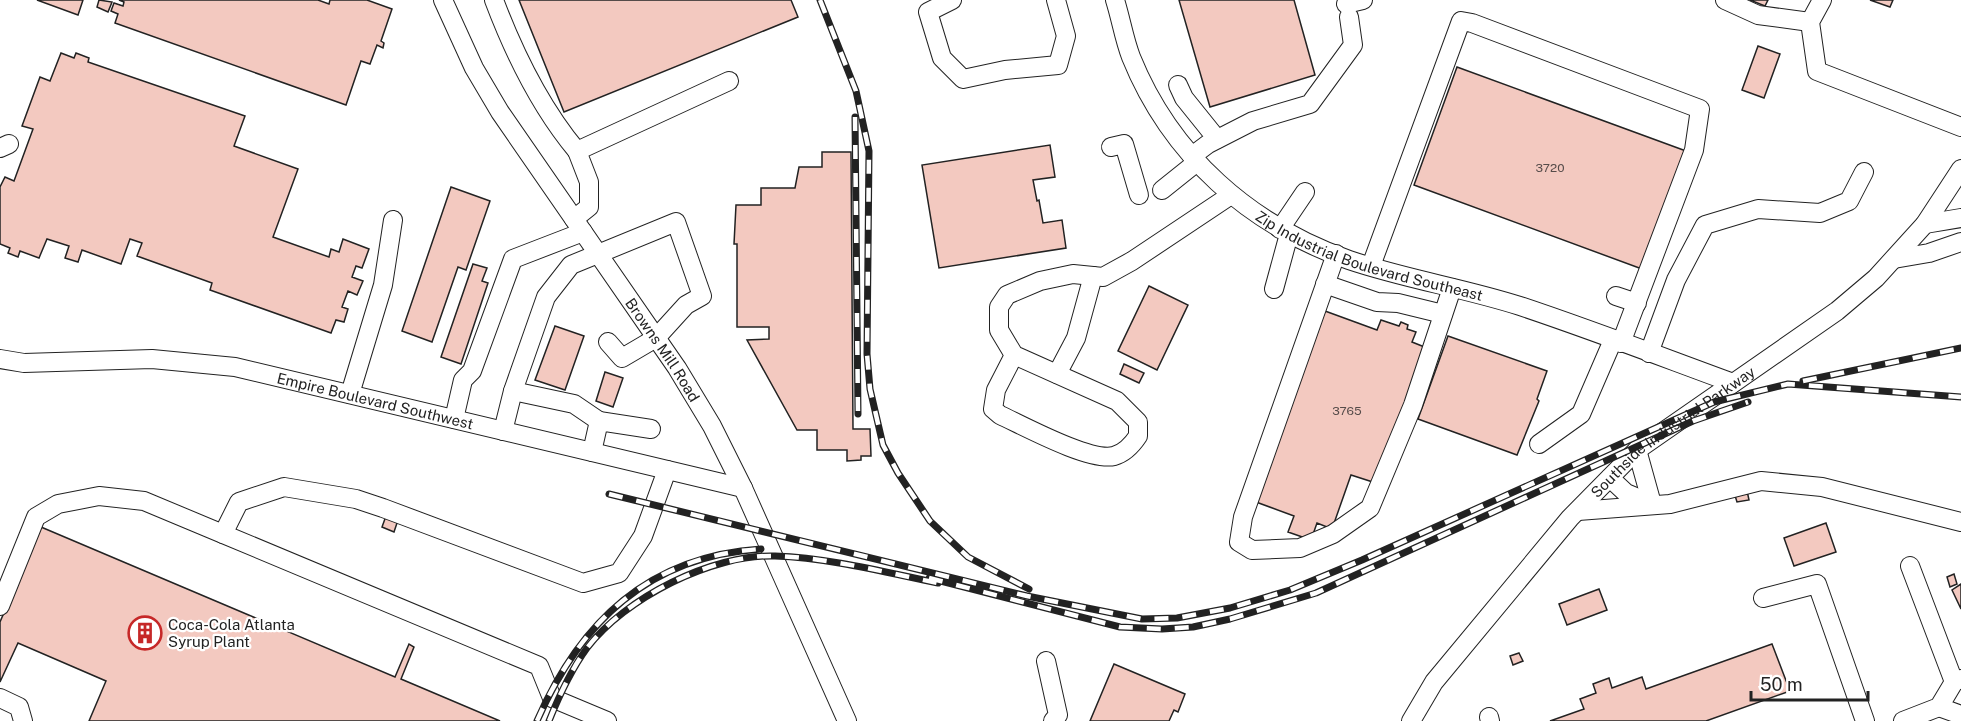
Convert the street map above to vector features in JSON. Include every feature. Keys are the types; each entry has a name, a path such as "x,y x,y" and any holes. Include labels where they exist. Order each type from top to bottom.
{"street":[{"name":"Browns Mill Road","path":"443,0 474,68 500,112 656,338 712,426 743,488 847,721"},
{"path":"454,418 463,380 472,371 513,259 579,225 589,207 589,182 577,152 557,127 505,29 494,0"},
{"path":"952,0 928,12 942,58 963,79 1005,70 1058,65 1066,36 1056,0"},
{"name":"Zip Industrial Boulevard Southeast","path":"1115,0 1131,56 1156,107 1194,159 1231,195 1284,232 1371,266 1519,306 1733,383"},
{"path":"1725,0 1758,15 1810,22"},
{"path":"1822,0 1810,22 1817,71 1961,127"},
{"path":"1162,190 1217,139 1253,121 1310,104 1353,45 1352,7"},
{"path":"1371,266 1398,214 1461,21 1472,23 1700,109 1694,150 1636,303 1581,414 1539,444"},
{"path":"577,152 729,81"},
{"path":"1178,85 1184,98 1217,139"},
{"path":"1111,147 1124,144 1139,195"},
{"name":"Southside Industrial Parkway","path":"1411,721 1434,682 1578,511 1637,450 1837,310 1876,278 1925,224 1961,169"},
{"path":"1649,353 1676,280 1705,225 1758,209 1820,213 1849,201 1864,172"},
{"path":"1274,289 1284,232 1305,192"},
{"path":"1014,355 993,400 993,409 1000,415 1092,456 1115,456 1128,449 1138,436 1138,422 1132,414 1117,401 1014,355 999,330 999,306 1007,295 1040,281 1073,274 1103,277 1132,261 1231,195"},
{"path":"1925,224 1961,218"},
{"path":"350,394 383,285 393,220"},
{"path":"503,431 513,391 546,297 571,265 676,222 702,296 686,305 656,338 624,366 608,342"},
{"path":"1894,259 1929,253 1961,242"},
{"path":"1336,254 1243,516 1238,538 1241,546 1252,550 1280,550 1316,544 1370,508 1424,375 1452,288"},
{"path":"1057,374 1076,338 1093,276"},
{"path":"1325,284 1377,302 1398,303 1443,314"},
{"path":"1616,296 1636,303"},
{"name":"Empire Boulevard Southwest","path":"0,359 24,363 152,359 235,367 743,488"},
{"path":"513,391 574,404 599,421 651,429"},
{"path":"592,452 599,421"},
{"path":"1637,450 1652,504"},
{"path":"223,534 239,502 284,487 356,499 583,584 619,573 643,536 667,470"},
{"path":"1610,478 1626,493 1652,504"},
{"path":"1578,511 1670,504 1761,481 1822,487 1961,522"},
{"path":"0,606 36,517 58,504 99,496 144,501 539,666 552,698 580,716 607,721"},
{"path":"1903,721 1939,707 1958,680 1910,566"},
{"path":"1763,598 1817,584 1865,721"},
{"path":"1046,661 1058,715 1053,721"},
{"path":"0,698 19,707 23,721"},
{"path":"1939,707 1961,715"}],"building":[{"path":"37,0 83,0 78,15"},
{"path":"99,0 112,2 108,12 97,7"},
{"path":"119,0 318,0 329,4 330,0 367,0 392,9 381,41 384,43 383,48 377,45 370,64 361,61 346,105 115,23 118,14 111,11 114,3 123,6 124,2"},
{"path":"519,0 791,0 798,17 564,112"},
{"path":"1179,0 1294,0 1315,75 1210,107"},
{"path":"1750,0 1768,0 1765,6"},
{"path":"1870,0 1893,0 1890,7"},
{"path":"1758,46 1780,54 1764,98 1742,90"},
{"path":"61,53 74,58 76,53 89,58 88,62 245,116 234,146 298,169 273,237 329,257 331,249 339,252 343,239 369,249 362,268 356,266 352,277 363,281 357,295 348,291 342,307 348,309 344,322 336,320 331,333 210,290 212,283 137,256 142,243 130,239 121,264 82,250 78,262 65,258 69,246 47,239 39,258 20,251 18,257 8,253 10,248 0,244 0,187 5,177 14,181 33,129 22,126 40,77 50,81"},
{"path":"1457,67 1686,151 1642,269 1414,185"},
{"path":"1050,145 1055,177 1033,180 1043,223 1062,220 1066,248 939,268 922,165"},
{"path":"822,152 851,152 853,429 870,429 871,456 861,456 861,460 847,461 847,450 817,450 817,430 797,430 747,340 769,339 769,327 737,327 737,244 734,244 736,205 761,205 761,188 795,188 799,167 822,167"},
{"path":"451,187 490,201 466,270 458,267 432,342 402,331"},
{"path":"473,264 487,268 482,281 488,283 461,364 441,357"},
{"path":"1149,286 1188,305 1157,370 1118,351"},
{"path":"1325,311 1377,330 1381,320 1399,326 1401,322 1408,325 1407,329 1416,332 1412,342 1427,348 1379,484 1351,475 1332,529 1317,523 1311,540 1288,532 1294,516 1256,502"},
{"path":"555,326 584,336 565,390 535,380"},
{"path":"1448,336 1547,371 1537,399 1539,401 1517,455 1418,419"},
{"path":"1124,364 1144,373 1139,383 1120,374"},
{"path":"605,372 623,378 613,407 596,401"},
{"path":"1746,486 1749,500 1737,502 1733,489"},
{"path":"386,516 398,520 394,532 382,527"},
{"path":"1826,523 1836,552 1794,566 1784,538"},
{"name":"Coca-Cola Atlanta Syrup Plant","path":"41,527 395,677 409,644 414,647 401,679 500,721 89,721 106,681 18,643 0,682 0,622"},
{"path":"1954,574 1957,584 1950,587 1947,577"},
{"path":"1961,584 1961,609 1952,590"},
{"path":"1599,589 1607,610 1567,625 1559,604"},
{"path":"1772,644 1790,691 1706,721 1550,721 1584,709 1580,699 1596,693 1593,684 1609,678 1612,688 1642,677 1646,689"},
{"path":"1519,653 1523,661 1513,665 1510,656"},
{"path":"1114,664 1185,694 1178,712 1174,710 1169,721 1090,721"}],"railway":[{"path":"820,0 856,91 869,151 867,354 870,389 883,445 898,473 930,521 968,557 1029,589"},
{"path":"855,117 858,414"},
{"path":"1803,381 1961,348"},
{"path":"609,494 1027,596 1142,619 1177,618 1230,608 1290,590 1714,402 1788,384 1961,397"},
{"path":"929,578 1120,627 1162,629 1193,627 1230,619 1316,593 1693,421 1748,402"},
{"path":"537,721 554,685 574,653 597,625 623,600 652,580 685,565 721,554 761,549"},
{"path":"549,721 576,665 603,630 647,596 698,571 724,562 750,557 796,557 877,570 938,583"}],"place":[{"name":"Coca-Cola Atlanta Syrup Plant","path":"145,633"}]}
